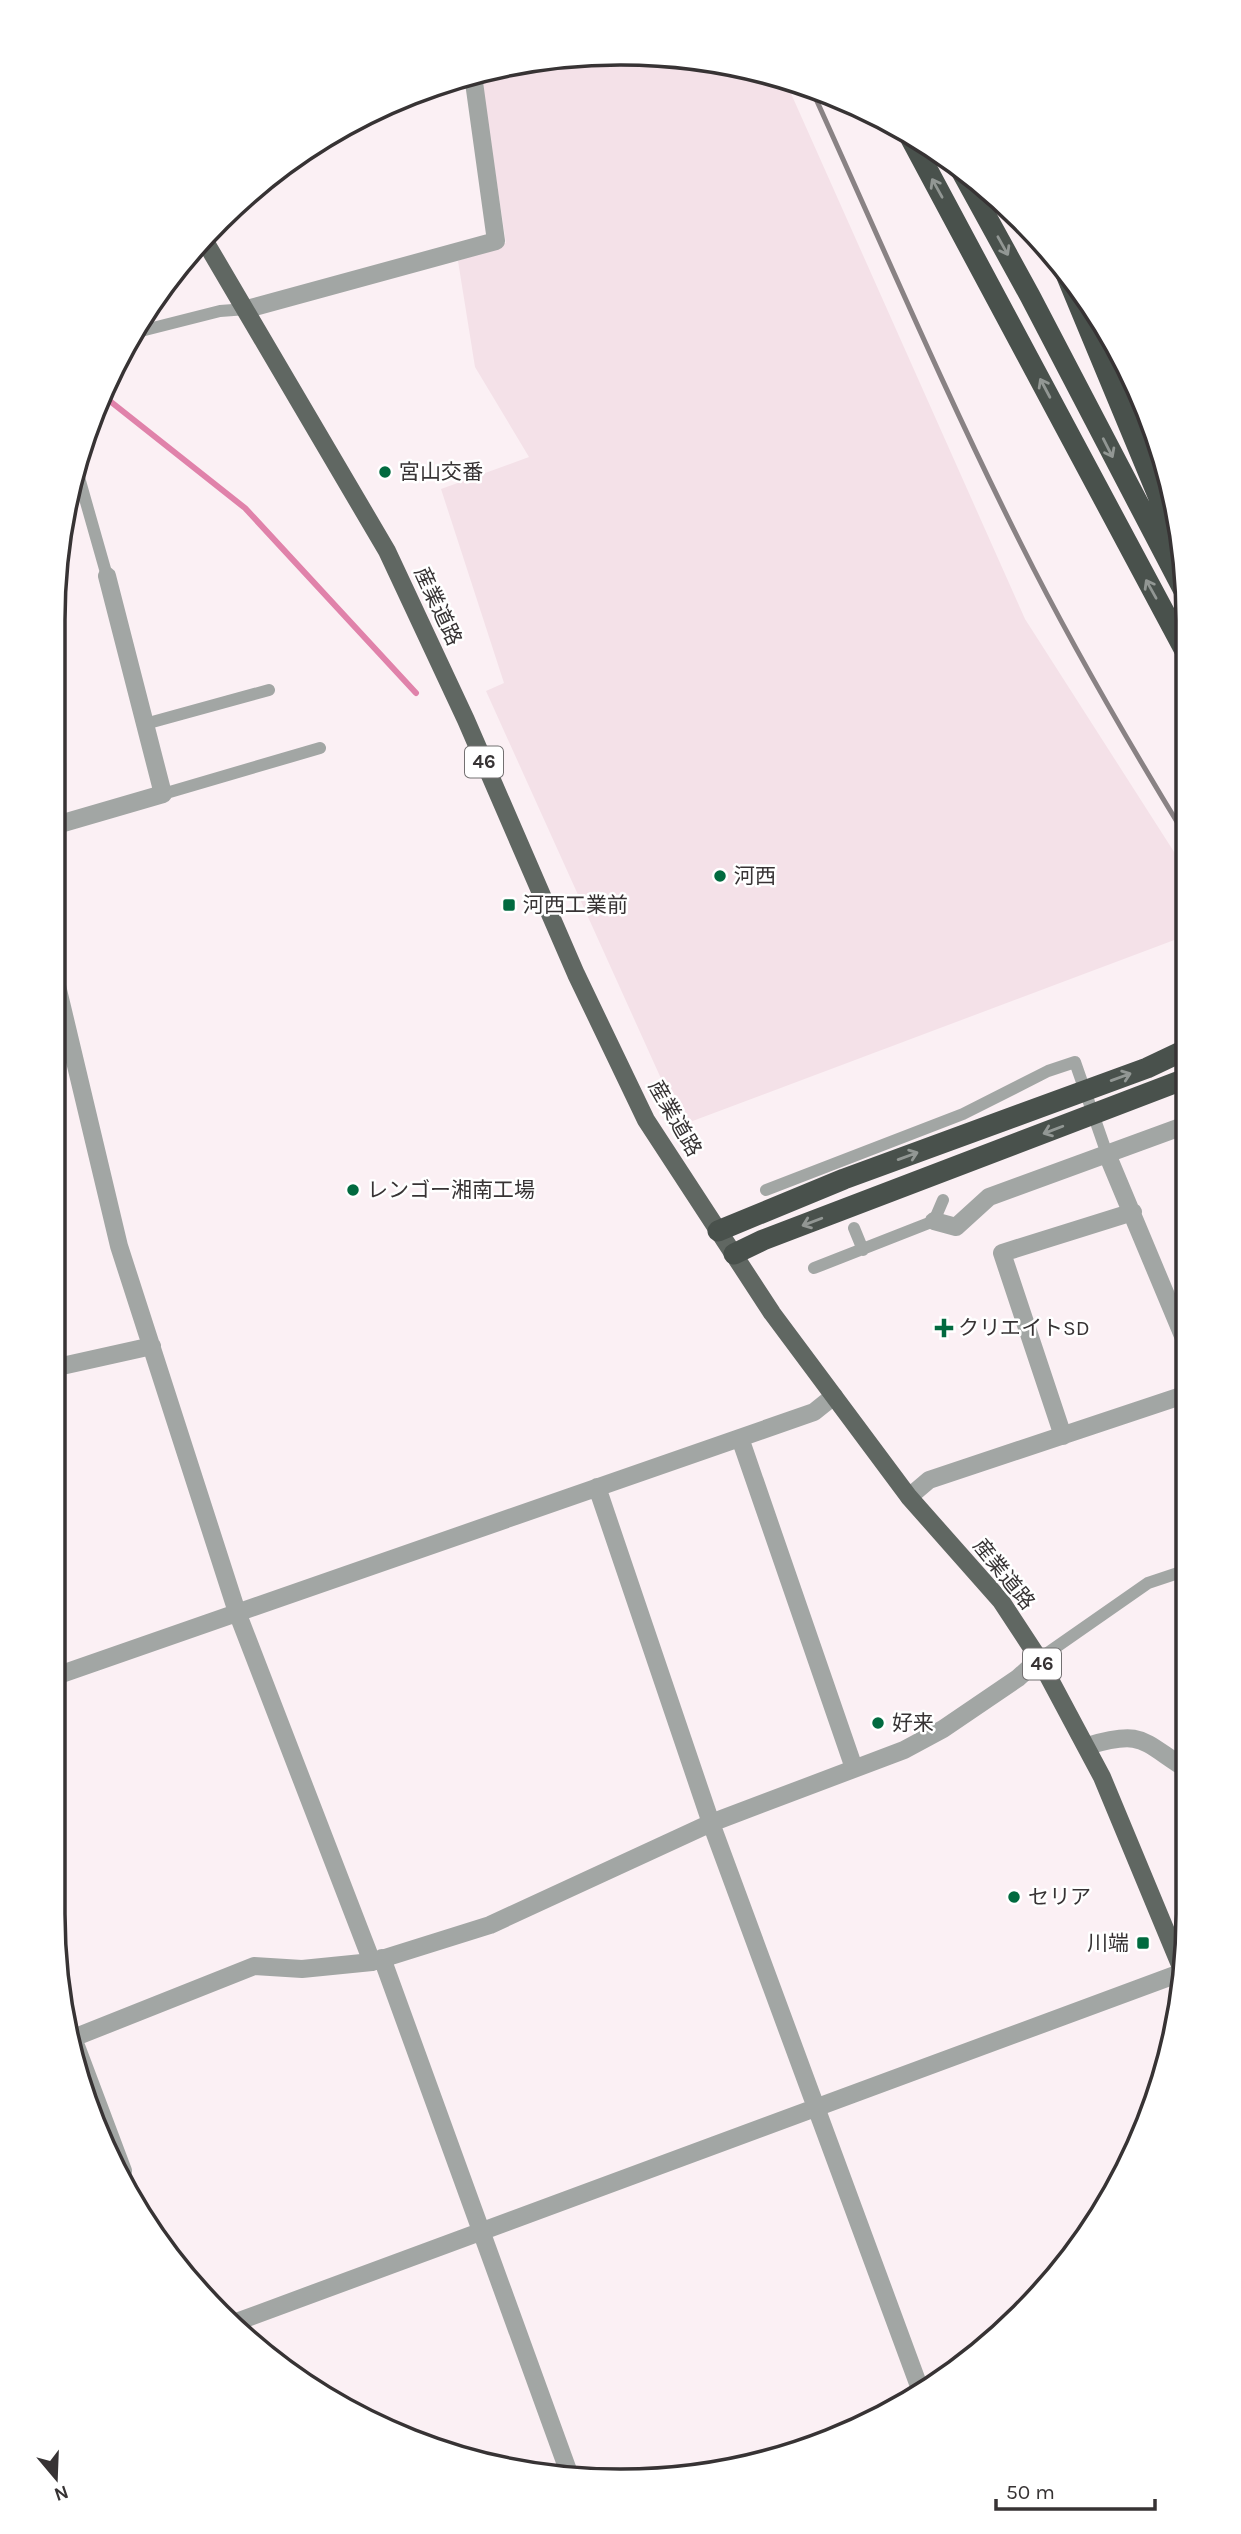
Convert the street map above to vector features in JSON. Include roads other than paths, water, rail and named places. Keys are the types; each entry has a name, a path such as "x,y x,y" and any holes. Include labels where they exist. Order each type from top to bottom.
{"highway":[{"path":"917,151 1176,634"},
{"path":"972,191 1174,571"},
{"path":"1072,296 1093,342"},
{"path":"1079,306 1167,517"},
{"path":"718,1231 844,1179 1147,1068 1176,1054"},
{"path":"734,1254 1176,1082"}],"main road":[{"name":"産業道路","path":"209,248 387,551 466,720 576,974 646,1120 772,1313 909,1497 1002,1601 1039,1659 1087,1746 1175,1953"}],"street":[{"path":"247,309 496,241 473,85"},
{"path":"65,821 163,794 107,576"},
{"path":"65,1023 119,1245 237,1612 377,1960 481,2231 566,2466"},
{"path":"934,1221 956,1227 989,1197 1176,1129"},
{"path":"1107,1154 1176,1313"},
{"path":"1063,1436 1002,1253 1133,1212"},
{"path":"65,1365 152,1346"},
{"path":"65,1672 814,1412 834,1396"},
{"path":"909,1497 929,1480 1176,1398"},
{"path":"740,1438 854,1768"},
{"path":"597,1487 711,1823 918,2383"},
{"path":"79,2036 254,1966 302,1969 377,1960 490,1925 711,1823 904,1750 943,1729 1018,1678 1039,1659"},
{"path":"1087,1746 1111,1739 1139,1737 1176,1761"},
{"path":"242,2320 1172,1976"}],"lane":[{"path":"147,330 220,312 247,309"},
{"path":"82,487 107,576"},
{"path":"145,724 269,691"},
{"path":"163,794 320,748"},
{"path":"766,1190 963,1114 1048,1072 1075,1062 1107,1154"},
{"path":"814,1268 934,1221 943,1200"},
{"path":"854,1228 863,1251"},
{"path":"1039,1659 1148,1583 1176,1574"}],"waterway":[{"path":"110,401 245,508 416,693"}],"railway":[{"path":"817,101 993,488 1100,691 1176,820"}],"place":[{"name":"宮山交番","path":"385,472"},
{"name":"河西","path":"720,876"},
{"name":"河西工業前","path":"509,905"},
{"name":"レンゴー湘南工場","path":"353,1190"},
{"name":"クリエイトSD","path":"944,1328"},
{"name":"好来","path":"878,1723"},
{"name":"セリア","path":"1014,1897"},
{"name":"川端","path":"1143,1943"}]}
